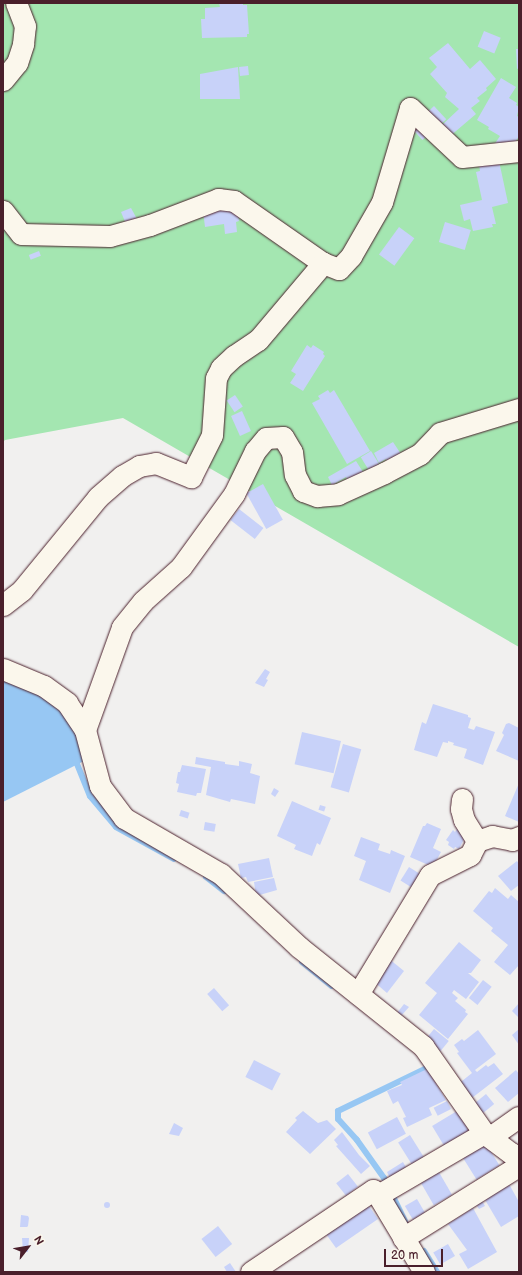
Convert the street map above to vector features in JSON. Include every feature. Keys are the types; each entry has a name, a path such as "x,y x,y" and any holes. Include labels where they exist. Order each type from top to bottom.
{"street":[{"path":"3,80 16,63 23,44 25,26 16,3"},
{"path":"3,211 21,234 110,236 150,225 218,199 234,201 322,263 339,269 351,256 382,202 410,108 462,157 519,151"},
{"path":"3,605 22,590 98,497 122,476 139,466 156,463 191,478 212,435 216,378 221,368 234,356 258,340 322,263"},
{"path":"85,730 122,627 144,601 182,567 234,494 254,451 266,438 283,437 292,452 295,475 304,491 317,496 338,494 384,473 420,454 440,432 519,408"},
{"path":"3,668 44,686 66,703 85,730 100,786 124,818 221,874 299,947 423,1046 487,1135 511,1153 519,1157"},
{"path":"462,799 461,809 464,820 477,841"},
{"path":"358,994 430,875 470,855 477,841 492,836 512,840 519,837"},
{"path":"251,1272 373,1190 386,1191 519,1117"},
{"path":"409,1234 515,1168 519,1164"},
{"path":"386,1191 409,1234 424,1272"}],"green space":[{"path":"3,3 519,3 519,647 123,418 5,440 3,442"}],"water":[{"path":"3,679 37,693 65,715 77,737 84,761 3,802"}],"building":[{"path":"219,3 243,3 243,5 247,5 249,34 247,34 247,37 202,38 201,19 205,19 205,8 220,7"},
{"path":"484,31 501,38 494,54 478,47"},
{"path":"448,43 470,69 480,60 496,79 486,88 487,90 477,98 480,101 471,108 476,114 449,137 441,126 459,109 445,97 447,93 430,74 437,67 429,58"},
{"path":"516,49 519,49 519,68 517,69"},
{"path":"248,66 249,75 240,76 239,67"},
{"path":"238,67 240,99 200,99 200,74"},
{"path":"501,78 516,87 509,98 517,103 516,105 519,107 517,116 519,117 519,136 511,149 494,145 500,136 477,120"},
{"path":"434,106 446,119 440,125 427,112"},
{"path":"421,125 429,134 422,140 414,131"},
{"path":"499,161 508,203 492,207 496,224 492,224 493,227 473,231 470,219 464,221 460,205 482,200 476,172 480,171 479,165"},
{"path":"237,206 239,221 236,222 237,232 225,234 224,224 205,227 203,211"},
{"path":"131,208 137,219 126,224 121,212"},
{"path":"445,222 471,230 465,250 439,242"},
{"path":"399,227 414,238 394,266 379,255"},
{"path":"39,251 41,256 31,260 29,255"},
{"path":"307,345 311,348 313,345 324,352 323,354 325,356 303,391 290,383 296,374 291,371"},
{"path":"328,390 330,393 334,390 370,451 347,464 312,403 320,399 318,396"},
{"path":"235,395 243,407 235,412 227,401"},
{"path":"242,411 251,431 240,436 231,416"},
{"path":"393,442 401,454 388,462 386,459 379,463 374,453"},
{"path":"371,451 379,464 369,470 361,457"},
{"path":"356,461 363,472 348,481 346,477 332,485 328,477"},
{"path":"263,484 283,520 266,529 246,493"},
{"path":"239,509 263,528 255,539 230,520"},
{"path":"265,669 270,672 264,687 255,683"},
{"path":"433,704 468,715 468,717 471,718 468,728 474,730 476,726 495,732 483,765 464,758 467,749 453,745 454,743 448,741 448,743 443,742 437,757 414,750 422,722 426,724"},
{"path":"509,723 519,728 519,761 496,751 504,735 502,733 506,724"},
{"path":"302,732 341,741 334,773 295,764"},
{"path":"343,744 361,749 349,792 331,787"},
{"path":"196,757 239,766 239,761 252,764 250,773 260,776 255,804 231,799 230,802 206,795 211,767 195,764"},
{"path":"182,765 206,769 201,793 197,793 196,796 177,792 179,784 176,783 178,772 180,772"},
{"path":"519,783 519,822 505,816"},
{"path":"274,788 279,791 275,797 271,794"},
{"path":"292,801 331,818 320,845 317,843 312,856 294,849 296,845 277,836"},
{"path":"320,805 326,807 324,812 318,810"},
{"path":"181,810 190,813 188,818 179,816"},
{"path":"205,822 216,824 214,832 204,830"},
{"path":"427,823 441,829 433,848 441,852 433,867 410,857 423,826"},
{"path":"457,829 465,837 459,849 455,847 454,849 448,845 449,842 446,840 453,830 455,832"},
{"path":"361,837 380,844 378,850 390,854 391,850 405,856 390,893 359,880 366,861 354,856"},
{"path":"269,858 273,877 248,882 246,877 241,878 238,864"},
{"path":"517,861 519,864 519,885 511,891 498,876"},
{"path":"409,867 422,875 413,889 401,881"},
{"path":"274,878 277,890 256,896 254,882"},
{"path":"495,888 508,899 511,895 519,902 519,965 510,975 494,962 508,945 491,931 493,928 473,911 489,891 492,893"},
{"path":"459,942 481,960 471,973 468,973 479,982 466,999 454,990 452,993 458,998 455,1001 466,1010 465,1012 468,1014 448,1039 419,1015 437,993 425,983"},
{"path":"388,958 404,971 387,993 373,981"},
{"path":"483,980 492,987 478,1005 469,998"},
{"path":"214,988 229,1005 222,1011 207,994"},
{"path":"519,1003 519,1018 512,1011"},
{"path":"404,1004 409,1007 401,1016 397,1013"},
{"path":"434,1029 449,1041 441,1051 426,1039"},
{"path":"519,1029 519,1045 512,1035"},
{"path":"478,1030 496,1054 475,1070 477,1072 486,1065 488,1067 494,1063 503,1074 468,1101 457,1085 472,1073 457,1053 459,1052 454,1045 462,1039 464,1041"},
{"path":"254,1060 281,1074 272,1091 245,1077"},
{"path":"427,1069 446,1100 429,1108 432,1115 407,1127 403,1118 406,1117 398,1101 393,1104 387,1091 402,1085 400,1082"},
{"path":"516,1070 519,1074 519,1093 508,1102 495,1088"},
{"path":"486,1094 494,1104 481,1115 473,1105"},
{"path":"447,1101 451,1109 438,1116 434,1108"},
{"path":"303,1111 318,1123 327,1120 336,1129 310,1154 286,1132 297,1120 295,1118"},
{"path":"457,1111 470,1133 446,1148 432,1126"},
{"path":"397,1117 406,1134 377,1149 368,1132"},
{"path":"174,1123 183,1128 179,1136 169,1134"},
{"path":"342,1132 359,1155 370,1166 361,1174 336,1146 338,1145 334,1140"},
{"path":"410,1135 426,1161 415,1169 398,1142"},
{"path":"483,1139 499,1165 477,1180 460,1153"},
{"path":"403,1162 408,1171 391,1180 387,1172"},
{"path":"436,1167 452,1195 434,1205 418,1178"},
{"path":"348,1174 358,1187 346,1196 336,1183"},
{"path":"509,1184 519,1202 519,1216 501,1227 484,1198"},
{"path":"417,1199 425,1213 413,1220 405,1206"},
{"path":"481,1199 485,1206 479,1209 475,1203"},
{"path":"107,1202 110,1205 107,1208 104,1205"},
{"path":"366,1202 378,1219 336,1248 326,1234 342,1224 339,1220"},
{"path":"473,1208 497,1252 468,1269 459,1254 467,1250 448,1224"},
{"path":"21,1215 28,1216 29,1218 27,1227 20,1227"},
{"path":"218,1226 232,1244 216,1257 201,1239"},
{"path":"22,1238 29,1238 28,1252 23,1252"},
{"path":"448,1244 455,1256 440,1265 433,1252"},
{"path":"230,1263 236,1272 227,1272 224,1267"}],"waterway":[{"path":"75,759 90,796 116,827 174,859"},
{"path":"206,877 224,891"},
{"path":"302,962 332,986"},
{"path":"405,1221 384,1178 357,1140 338,1119 338,1111 429,1067 427,1064"},
{"path":"424,1251 437,1272"}]}
